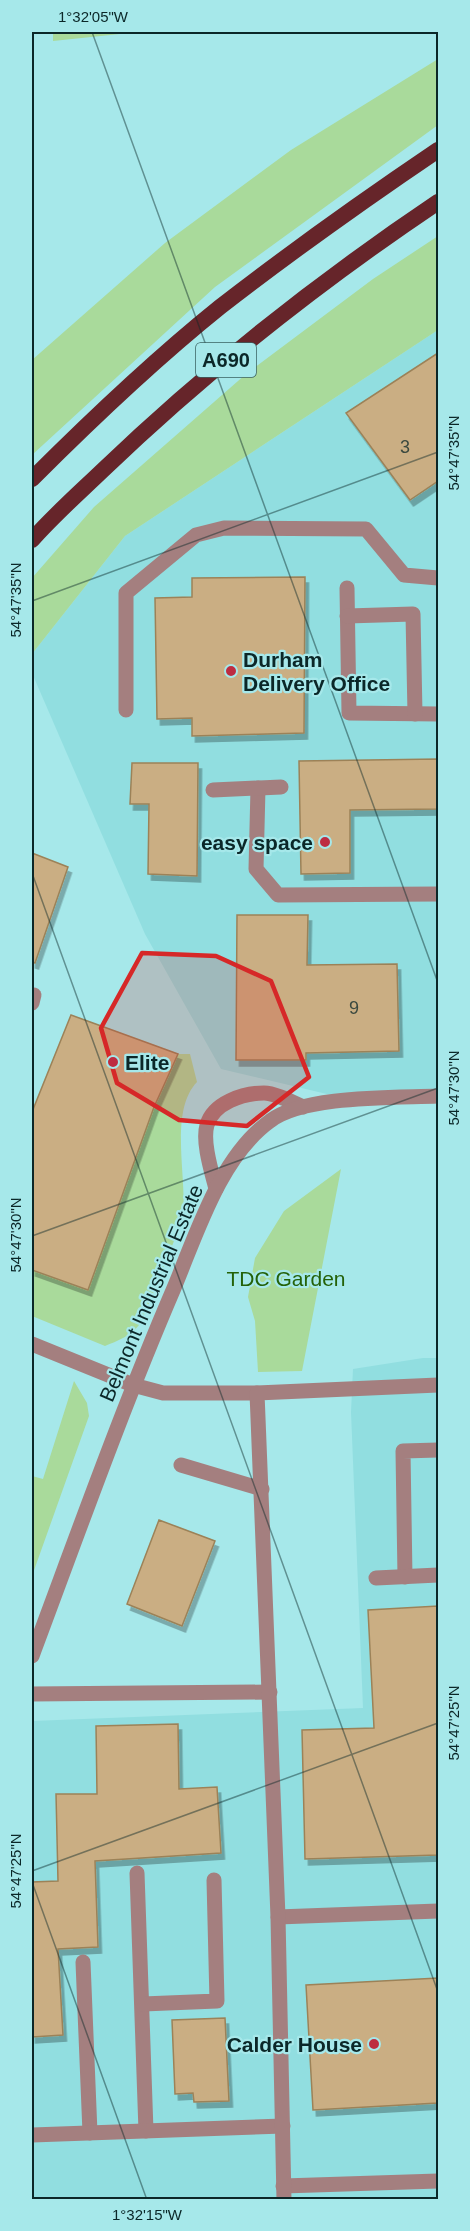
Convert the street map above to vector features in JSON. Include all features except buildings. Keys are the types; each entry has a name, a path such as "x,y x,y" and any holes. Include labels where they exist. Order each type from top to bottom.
{"highway":[{"name":"A690","path":"32,479 111,401 219,308 332,222 438,150"},
{"name":"A690","path":"32,540 142,432 247,342 359,255 438,202"}],"street":[{"path":"126,710 126,593 196,535 224,528 366,529 404,575 438,578"},
{"path":"347,588 349,714 438,714"},
{"path":"347,616 413,614 415,714"},
{"path":"213,790 281,787"},
{"path":"258,788 255,869 278,895 438,894"},
{"path":"216,1190 208,1159 207,1125 222,1104 242,1096 266,1092 303,1107"},
{"name":"Belmont Industrial Estate","path":"32,1656 133,1384 216,1190 248,1139 271,1119 303,1107 352,1100 438,1096"},
{"path":"32,1344 133,1384 163,1393 257,1393 438,1385"},
{"path":"257,1393 278,1917 283,2193 438,2181"},
{"path":"405,1577 403,1451 438,1450"},
{"path":"181,1465 262,1489"},
{"path":"376,1578 438,1575"},
{"path":"32,1694 270,1692"},
{"path":"137,1873 146,2131"},
{"path":"143,2004 217,2001 214,1880"},
{"path":"278,1917 438,1911"},
{"path":"83,1962 90,2133"},
{"path":"32,2135 283,2127"}],"highlighted area":[{"path":"142,953 216,956 271,981 309,1077 247,1126 179,1120 117,1083 101,1028"}],"shaded area":[{"path":"438,330 438,1096 352,1100 221,1069 145,934 32,673 32,654 125,536"},
{"path":"423,1358 438,1358 438,2199 32,2199 32,1721 363,1708 351,1412 353,1369"}],"green space":[{"path":"53,32 139,32 53,41"},
{"path":"438,59 438,125 215,287 32,455 32,360 165,243 291,150"},
{"path":"438,236 438,330 125,536 32,654 32,578 94,507 246,374 373,279"},
{"path":"178,1054 190,1054 197,1082 189,1094 181,1127 183,1215 139,1325 128,1335 105,1346 32,1316 32,1270 88,1290 154,1107"},
{"name":"TDC Garden","path":"341,1169 302,1371 258,1372 255,1321 248,1297 255,1258 284,1211"},
{"path":"74,1381 87,1403 89,1416 32,1576 32,1476 43,1479"}],"place":[{"name":"Durham Delivery Office","path":"231,671"},
{"name":"easy space","path":"325,842"},
{"name":"Elite","path":"113,1062"},
{"name":"Calder House","path":"374,2044"}]}
